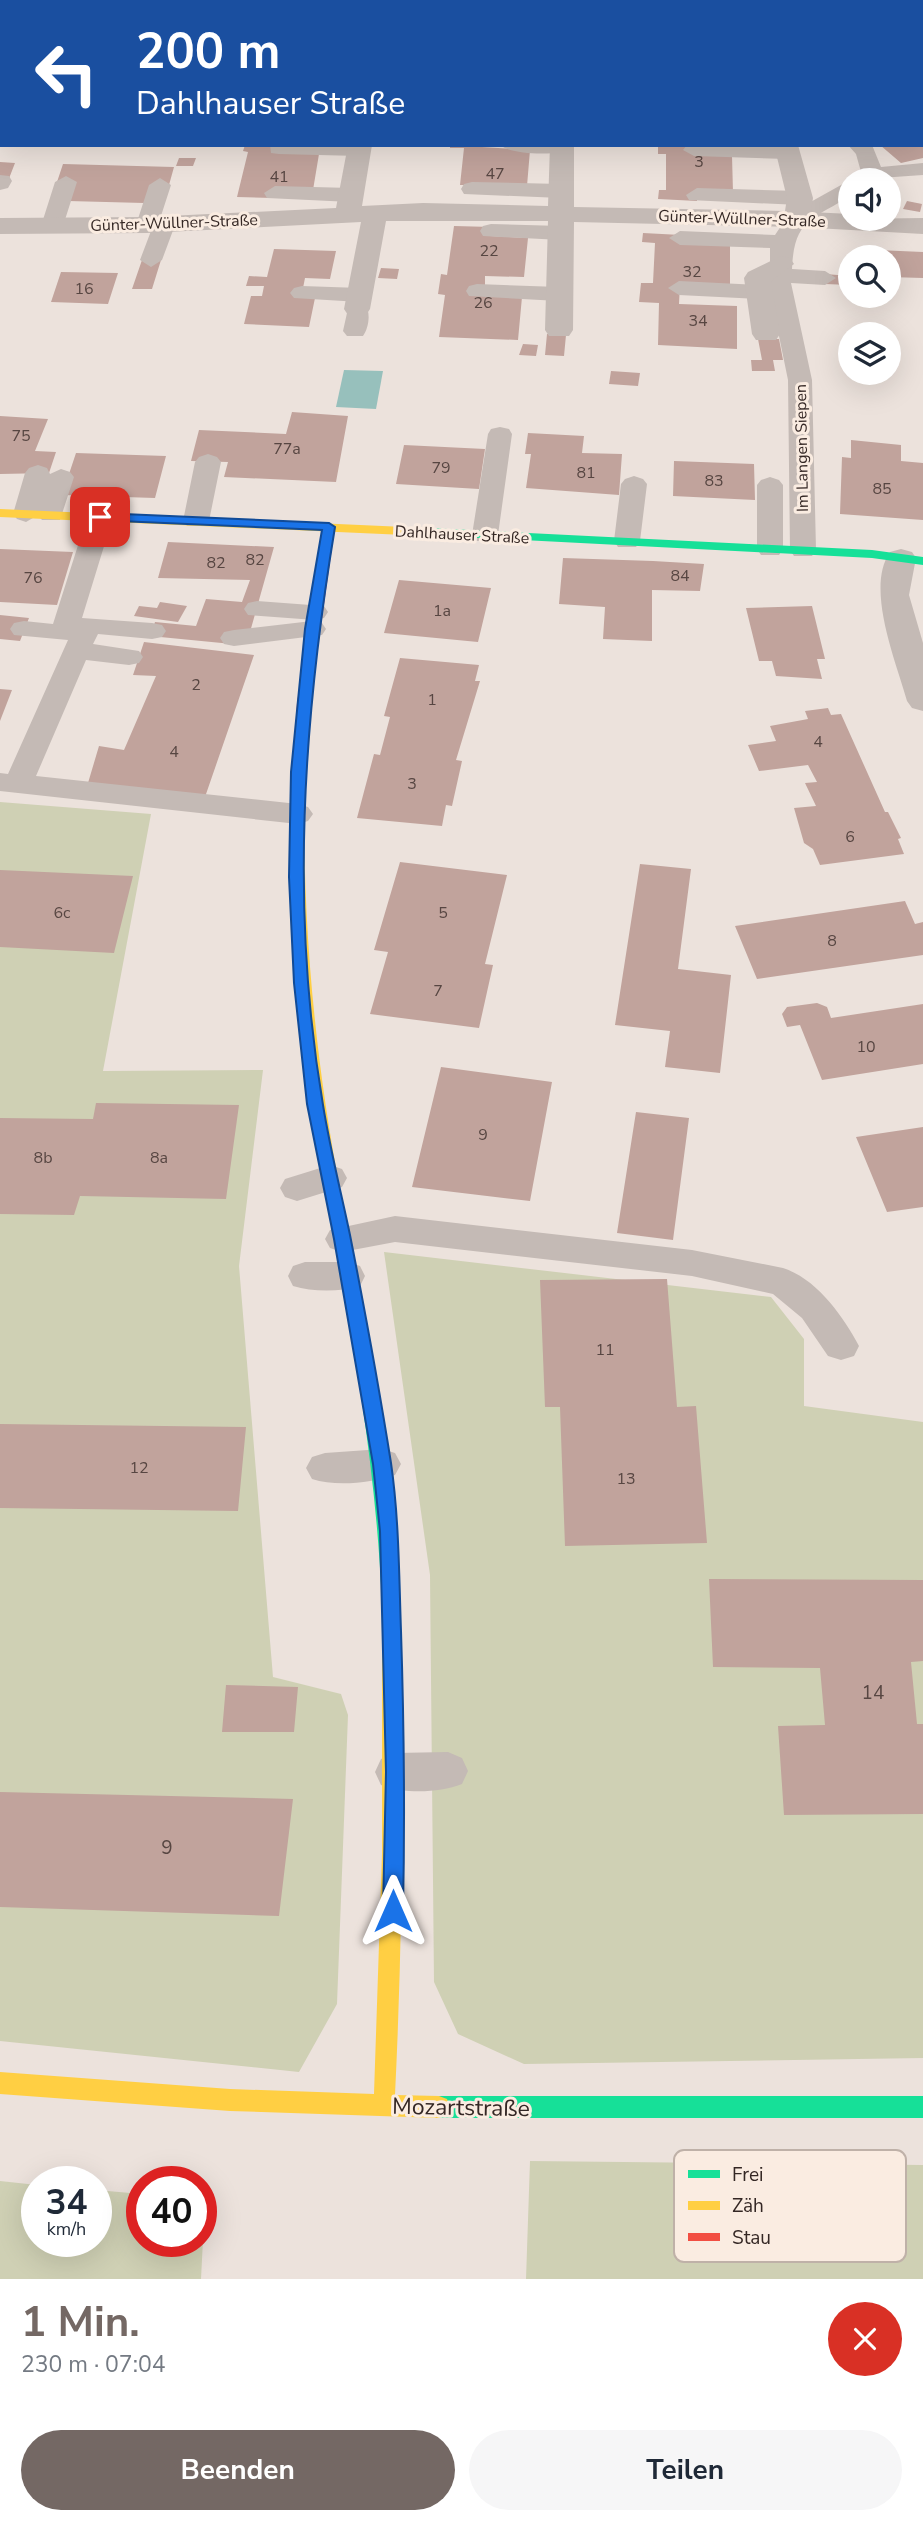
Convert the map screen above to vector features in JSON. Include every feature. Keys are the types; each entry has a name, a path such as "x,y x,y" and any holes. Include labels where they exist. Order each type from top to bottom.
{"street":[{"path":"559,332 562,147"},
{"path":"350,204 359,148"},
{"path":"787,149 799,208"},
{"name":"Günter-Wüllner-Straße","path":"0,226 155,225 350,204 375,213 799,208 923,226"},
{"path":"358,305 375,213"},
{"path":"766,336 757,278 781,260"},
{"name":"Dahlhauser Straße","path":"0,513 627,541 803,550 912,559"},
{"path":"329,527 313,621 298,772 296,877 301,983 314,1104 342,1239 382,1464 393,1603 393,1928 384,2105"},
{"path":"912,559 894,595 923,701"},
{"name":"Mozartstraße","path":"0,2083 245,2103 635,2111 923,2107"}],"lane":[{"path":"861,147 866,151 867,168"},
{"path":"279,148 359,148"},
{"path":"694,150 787,149"},
{"path":"901,172 923,169"},
{"path":"52,226 66,182"},
{"path":"151,260 160,185"},
{"path":"472,189 561,212"},
{"path":"697,195 799,208 838,192"},
{"path":"275,193 350,204"},
{"path":"781,260 799,208"},
{"path":"491,231 561,212"},
{"path":"680,238 781,260 825,278"},
{"name":"Im Langen Siepen","path":"781,260 800,380 803,550"},
{"path":"481,286 560,289"},
{"path":"303,288 358,305"},
{"path":"679,288 759,292"},
{"path":"485,535 500,435"},
{"path":"196,521 208,462"},
{"path":"38,514 49,475"},
{"path":"627,541 634,484"},
{"path":"770,485 770,549"},
{"path":"24,629 64,633 100,517"},
{"path":"257,609 313,621"},
{"path":"234,638 313,621"},
{"path":"15,776 88,625 152,631"},
{"path":"76,650 129,657"},
{"path":"15,776 85,768"},
{"path":"15,776 298,814"},
{"path":"297,1188 330,1178"},
{"path":"342,1239 395,1229 692,1263 732,1271 783,1282 814,1308 841,1346"},
{"path":"305,1276 348,1276"},
{"path":"325,1468 382,1464"},
{"path":"395,1772 448,1771"}],"green space":[{"path":"0,802 151,814 103,1071 263,1070 239,1266 273,1677 341,1694 348,1715 337,2004 299,2072 0,2041"},
{"path":"384,1252 771,1297 804,1339 804,1406 923,1422 923,2058 524,2064 458,2034 434,1982 430,1575"},
{"path":"530,2161 674,2162 674,2262 906,2262 906,2165 923,2165 923,2279 526,2279"},
{"path":"0,2181 21,2183 21,2257 112,2257 112,2191 126,2193 126,2257 202,2257 201,2279 0,2279"}],"water":[{"path":"344,370 383,371 376,409 336,407"}],"building":[{"path":"244,147 289,147 319,154 313,190 273,198 237,197 248,152 243,151"},
{"path":"482,147 530,150 527,186 460,185 464,148 450,148"},
{"path":"658,147 701,147 732,156 733,192 697,192 697,201 658,199 659,190 666,190 666,154 658,154"},
{"path":"882,147 923,147 923,158 901,163"},
{"path":"179,158 196,158 193,166 176,166"},
{"path":"0,162 15,163 8,181 0,181"},
{"path":"63,164 174,167 169,185 144,203 68,201 57,182"},
{"path":"907,201 922,204 920,212 903,209"},
{"path":"454,226 492,227 490,236 528,238 524,277 485,276 485,286 522,297 518,340 439,337 445,295 438,294 441,274 447,275"},
{"path":"643,233 681,235 730,246 730,286 680,284 679,304 737,306 737,349 658,345 659,303 639,302 641,283 653,283 655,243 642,242"},
{"path":"274,249 336,251 330,279 305,278 303,288 315,298 309,327 244,324 251,296 262,296 264,286 246,286 249,276 267,277"},
{"path":"901,251 923,252 923,278 901,277"},
{"path":"142,260 161,260 152,289 132,289"},
{"path":"381,268 399,269 397,279 378,278"},
{"path":"61,272 118,273 108,304 51,302"},
{"path":"825,274 838,275 838,285 825,284"},
{"path":"547,334 566,335 564,356 545,355"},
{"path":"758,339 779,339 783,360 773,360 775,371 752,371 751,360 762,360"},
{"path":"523,344 538,345 536,356 519,355"},
{"path":"611,371 640,373 638,386 609,384"},
{"path":"292,412 348,416 336,482 224,477 228,462 191,461 199,430 286,434"},
{"path":"0,416 48,419 35,451 56,452 49,473 0,474"},
{"path":"528,433 584,436 582,453 622,454 619,495 526,488 531,454 525,454"},
{"path":"851,440 901,445 901,461 923,463 923,520 840,514 842,457 851,458"},
{"path":"404,445 485,449 479,489 396,484"},
{"path":"76,453 166,456 155,498 62,495"},
{"path":"674,461 754,464 755,500 673,496"},
{"path":"168,542 274,547 250,632 232,644 150,636 155,622 196,626 206,599 242,602 250,580 158,578"},
{"path":"0,549 73,552 57,605 0,602"},
{"path":"563,558 704,564 700,591 652,590 652,641 603,639 605,607 559,604"},
{"path":"399,580 491,588 478,642 384,633"},
{"path":"160,602 187,606 178,622 134,616 139,606 157,608"},
{"path":"812,606 825,659 817,659 822,679 776,676 772,661 759,661 746,608"},
{"path":"0,615 29,618 20,641 0,639"},
{"path":"144,642 254,655 205,797 88,783 99,746 124,750 156,676 133,675"},
{"path":"400,658 479,665 475,681 480,681 456,760 462,761 452,806 446,805 442,826 357,818 374,754 380,755 390,717 384,716"},
{"path":"0,689 12,690 0,721"},
{"path":"828,708 831,715 841,714 885,812 888,812 901,838 898,839 904,854 820,865 813,849 804,843 794,808 816,806 805,783 817,782 808,765 759,771 748,745 776,741 770,726 808,719 805,711"},
{"path":"400,862 507,875 485,964 493,965 479,1028 370,1014 388,952 374,950"},
{"path":"640,864 691,869 678,969 731,975 720,1073 665,1067 670,1031 615,1025"},
{"path":"0,870 133,876 114,953 0,947"},
{"path":"905,901 915,924 923,922 923,955 757,979 735,926"},
{"path":"817,1003 827,1007 831,1018 923,1004 923,1064 822,1080 800,1025 787,1027 782,1014 787,1007"},
{"path":"441,1067 552,1082 530,1201 412,1187"},
{"path":"96,1103 239,1105 226,1199 80,1196 74,1215 0,1214 0,1118 93,1119"},
{"path":"636,1112 689,1118 673,1240 617,1233"},
{"path":"923,1127 923,1207 887,1212 856,1137"},
{"path":"667,1279 677,1407 696,1406 707,1543 565,1546 560,1407 545,1407 540,1280"},
{"path":"0,1424 246,1427 238,1511 0,1508"},
{"path":"709,1579 923,1580 923,1661 911,1662 917,1724 923,1724 923,1814 784,1815 778,1726 825,1725 820,1668 713,1667"},
{"path":"226,1685 298,1687 294,1732 222,1732"},
{"path":"0,1792 293,1799 279,1916 0,1907"}],"traffic: fast":[{"path":"427,532 872,554 923,561"},
{"path":"333,1194 371,1398 384,1500 391,1604"},
{"path":"439,2107 923,2107"}],"traffic: slow":[{"path":"0,513 427,532"},
{"path":"297,809 298,907 304,1003 316,1098 333,1194"},
{"path":"384,2105 392,1854 391,1604"},
{"path":"0,2083 230,2100 439,2107"}],"traffic: jam":[{"path":"297,809 303,703 329,527"}],"route":[{"path":"100,517 329,527 312,629 298,772 296,877 301,983 314,1104 334,1195 382,1464 389,1531 393,1603 395,1772 393,1911"}]}
